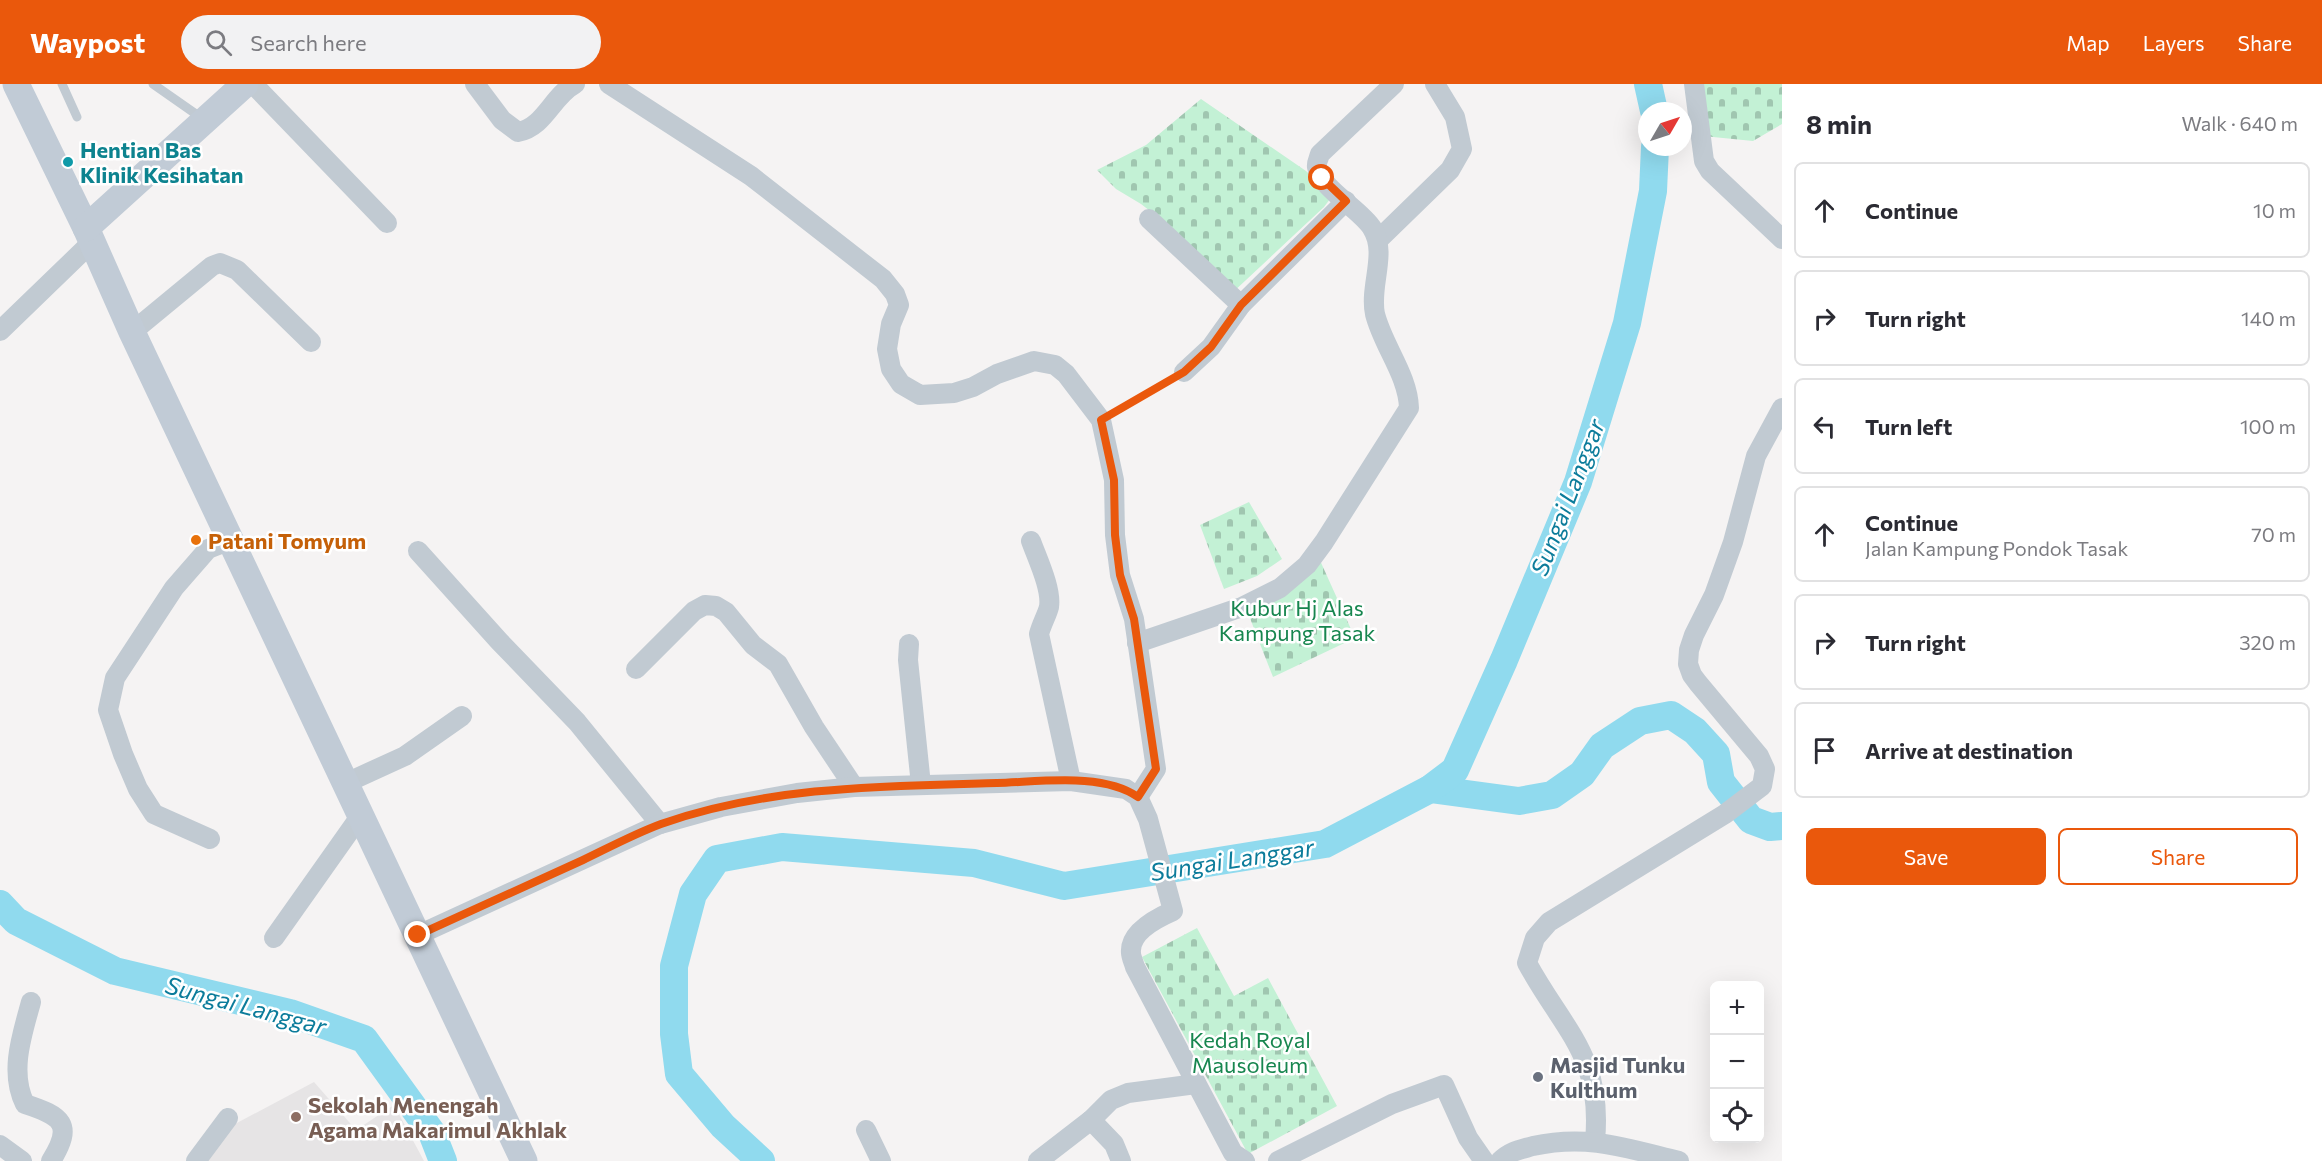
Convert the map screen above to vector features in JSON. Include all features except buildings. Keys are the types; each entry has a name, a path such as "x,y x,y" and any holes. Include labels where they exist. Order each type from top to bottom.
{"main road":[{"path":"16,84 524,1161"},
{"path":"89,235 245,84"}],"street":[{"path":"253,84 387,223"},
{"path":"475,84 502,120 518,132 535,126 567,88 575,84"},
{"path":"609,84 751,176 883,279 896,294 899,304 891,324 887,350 891,369 901,384 920,395 954,393 1034,361 1055,365 1066,374 1101,420 1114,480 1115,535 1120,575 1134,619 1156,769 1138,797"},
{"path":"1137,643 1242,607 1280,588 1307,565 1324,542 1404,419 1409,408 1407,392 1375,312 1378,240 1371,227 1322,178 1317,166 1320,154 1394,84"},
{"path":"1378,240 1450,170 1462,149 1455,117 1435,84"},
{"path":"1694,84 1704,161 1710,171 1782,239"},
{"path":"1184,372 1211,347 1241,305 1346,201"},
{"path":"1149,219 1241,305"},
{"path":"0,331 89,235"},
{"path":"132,332 212,266 220,263 237,270 311,342"},
{"path":"1595,1142 1597,1107 1587,1062 1570,1029 1527,963 1531,947 1535,938 1549,922 1725,814 1762,786 1765,769 1759,756 1698,683 1688,664 1689,650 1694,635 1714,595 1733,542 1756,456 1782,408"},
{"path":"210,839 154,814 138,789 108,710 115,678 174,588 208,549 231,540"},
{"path":"1031,541 1050,596 1039,634 1071,781"},
{"path":"418,551 499,641 577,722 660,824"},
{"path":"636,669 694,610 705,605 716,606 726,612 753,645 778,664 814,726 854,787"},
{"path":"909,644 908,660 921,785"},
{"path":"346,783 405,756 462,716"},
{"path":"418,935 660,824 721,807 797,793 854,787 1071,781 1112,785 1126,789 1138,797 1148,819 1173,911 1140,931 1133,939 1130,952 1135,967 1233,1153 1245,1161"},
{"path":"274,938 361,815"},
{"path":"31,1002 18,1049 18,1089 25,1104 47,1111 59,1120 64,1134 62,1144 51,1161"},
{"path":"1038,1161 1091,1120 1111,1100 1128,1093 1196,1084"},
{"path":"1278,1161 1392,1104 1444,1085 1468,1138 1484,1161"},
{"path":"196,1161 228,1118"},
{"path":"1091,1120 1114,1144 1121,1161"},
{"path":"866,1130 881,1161"},
{"path":"1500,1161 1509,1152 1548,1143 1595,1142 1679,1161"},
{"path":"0,1145 22,1161"}],"lane":[{"path":"62,84 77,117"},
{"path":"153,84 205,121"}],"path":[{"path":"1101,420 1184,372"}],"shaded area":[{"name":"Sekolah Menengah Agama Makarimul Akhlak","path":"314,1082 356,1130 394,1105 424,1161 198,1161 220,1132"}],"green space":[{"path":"1698,84 1782,84 1782,124 1753,141 1703,136"},
{"path":"1201,99 1306,171 1327,190 1330,199 1231,294 1163,221 1116,189 1097,170 1146,145"},
{"name":"Kubur Hj Alas Kampung Tasak","path":"1249,502 1282,559 1257,576 1224,589 1200,525"},
{"name":"Kubur Hj Alas Kampung Tasak","path":"1318,556 1355,638 1273,677 1244,603"},
{"name":"Kedah Royal Mausoleum","path":"1197,928 1234,996 1268,978 1337,1106 1248,1154 1142,957"}],"waterway":[{"name":"Sungai Langgar","path":"1648,84 1652,102"},
{"name":"Sungai Langgar","path":"761,1161 723,1126 679,1074 674,1034 674,966 693,894 717,859 782,847 974,863 1064,886 1325,844 1430,789 1455,770 1504,660 1578,482 1627,323 1653,191 1655,156"},
{"path":"1430,789 1519,801 1552,795 1582,774 1602,746 1640,721 1671,715 1695,731 1716,754 1721,782 1751,820 1770,827 1782,826"},
{"name":"Sungai Langgar","path":"0,904 16,921 115,971 290,1013 364,1039 432,1133 443,1161"}],"place":[{"name":"Hentian Bas Klinik Kesihatan","path":"68,162"},
{"name":"Patani Tomyum","path":"196,540"},
{"name":"Masjid Tunku Kulthum","path":"1538,1077"},
{"name":"Sekolah Menengah Agama Makarimul Akhlak","path":"296,1117"}],"route":[{"path":"418,935 660,824 721,807 797,793 854,787 1071,781 1112,785 1126,789 1138,797 1146,788 1156,769 1134,619 1120,575 1115,535 1114,480 1101,420 1184,372 1211,347 1241,305 1346,201 1322,178"}]}
